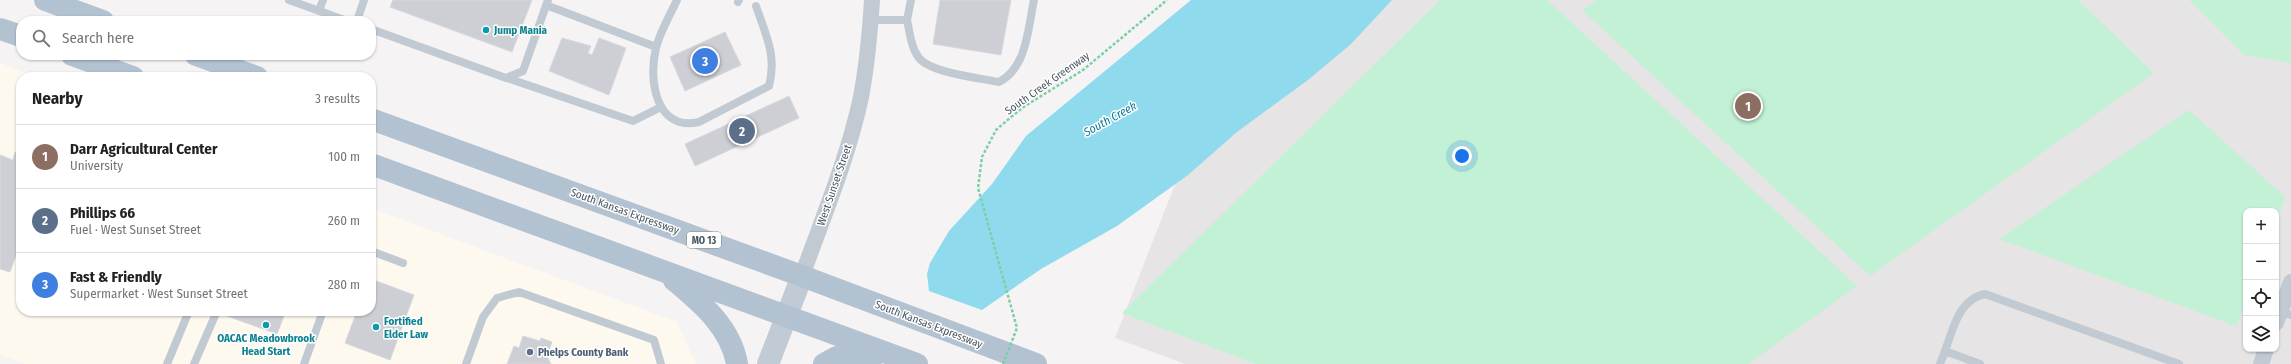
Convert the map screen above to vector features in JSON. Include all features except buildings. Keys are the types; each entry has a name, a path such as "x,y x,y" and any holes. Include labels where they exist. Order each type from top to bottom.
{"main road":[{"path":"45,0 89,16"},
{"path":"0,28 16,34"},
{"path":"86,60 119,72"},
{"path":"210,60 243,72"},
{"name":"South Kansas Expressway","path":"376,121 802,276 1036,364"},
{"path":"376,166 917,364"},
{"path":"664,271 709,310 730,342 737,364"},
{"name":"West Sunset Street","path":"768,364 802,276"},
{"path":"824,364 837,357 886,352"}],"street":[{"name":"West Sunset Street","path":"802,276 837,179 853,127 864,74 872,0"},
{"path":"2282,316 2291,282"},
{"path":"2261,364 2265,352"}],"lane":[{"path":"289,0 334,16"},
{"path":"319,11 323,0"},
{"path":"359,16 364,0"},
{"path":"677,0 656,47 653,67 656,91 661,107 671,119 686,124 699,122 769,86 774,69 773,58 756,6"},
{"path":"911,0 907,20 912,46 920,59 930,67 998,82 1007,78 1017,65 1024,48 1034,0"},
{"path":"506,78 523,71 547,2 656,47"},
{"path":"871,20 907,20"},
{"path":"376,32 633,121 661,107"},
{"path":"376,253 403,263"},
{"path":"466,364 483,317 497,298 519,292 654,340 661,364"},
{"path":"1940,364 1959,314 1966,304 1975,296 1985,294 2179,364"},
{"path":"167,364 187,316"},
{"path":"194,364 215,316"},
{"path":"304,364 321,316"},
{"path":"1945,351 1980,364"}],"path":[{"name":"South Creek Greenway","path":"1003,364 1017,328 978,188 982,157 996,130 1011,117 1025,106 1083,70 1167,0"}],"shaded area":[{"path":"1247,0 2291,0 2291,364 1185,364 1115,338"},
{"path":"0,63 23,72 16,72 16,316 376,316 376,210 677,322 696,364 25,364 0,355"}],"green space":[{"path":"1440,0 1547,0 1857,286 1748,364 1256,364 1122,313"},
{"path":"1596,0 2078,0 2154,73 1870,276 1582,10"},
{"path":"2189,0 2291,0 2291,63 2244,55"},
{"path":"2189,110 2285,197 2279,213 2279,208 2243,208 2243,308 2236,326 1999,239"}],"water":[{"name":"South Creek","path":"1191,0 1392,0 1351,44 1308,80 1237,132 1188,175 1117,226 1041,269 982,310 929,291 927,274 930,263 949,231 992,184 1026,136"}],"place":[{"name":"Jump Mania","path":"486,30"},
{"name":"Fast & Friendly","path":"705,61"},
{"name":"Darr Agricultural Center","path":"1748,106"},
{"name":"Phillips 66","path":"742,131"},
{"name":"OACAC Meadowbrook Head Start","path":"266,325"},
{"name":"Fortified Elder Law","path":"376,327"},
{"name":"Phelps County Bank","path":"530,352"}]}
